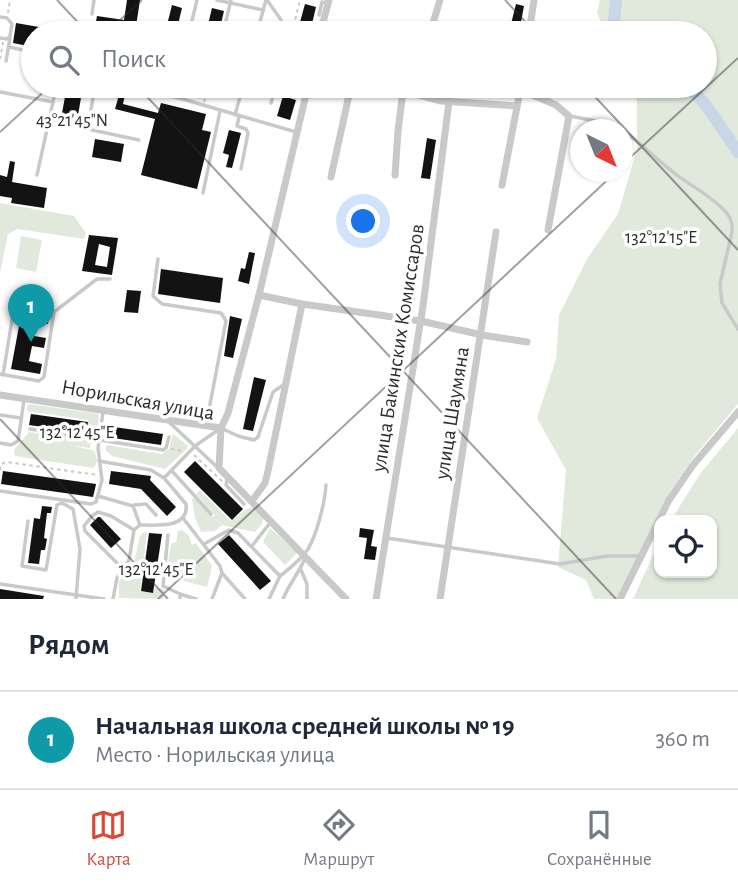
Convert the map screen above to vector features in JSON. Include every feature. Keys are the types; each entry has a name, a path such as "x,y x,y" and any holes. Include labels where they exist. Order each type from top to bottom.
{"street":[{"path":"434,21 440,0"},
{"path":"531,21 534,0"},
{"path":"320,21 328,1"},
{"path":"221,428 230,405 259,295 305,98"},
{"path":"331,177 348,98"},
{"path":"395,175 398,131 407,98"},
{"path":"436,98 449,102 516,106"},
{"path":"502,185 518,98"},
{"path":"542,98 569,116 548,230"},
{"name":"улица Бакинских Комиссаров","path":"376,599 421,321 449,102"},
{"name":"улица Шаумяна","path":"440,599 496,232"},
{"path":"259,295 421,321 527,342"},
{"path":"248,502 265,483 302,304"},
{"name":"Норильская улица","path":"0,395 221,428 219,468"},
{"path":"621,599 669,500 681,481 738,412"},
{"path":"219,468 227,481 346,599"}],"lane":[{"path":"92,14 94,0"},
{"path":"192,21 197,0"},
{"path":"217,0 263,10"},
{"path":"260,21 266,0"},
{"path":"266,0 281,21"},
{"path":"319,15 322,2 328,1"},
{"path":"226,21 231,2"},
{"path":"0,17 12,24 6,61"},
{"path":"2,38 10,36"},
{"path":"9,47 21,50"},
{"path":"0,92 21,96"},
{"path":"29,98 53,103"},
{"path":"37,175 54,98"},
{"path":"93,98 88,127 139,140"},
{"path":"179,98 296,132"},
{"path":"241,98 237,126 246,129 248,133 241,169"},
{"path":"271,103 272,98"},
{"path":"203,193 220,111"},
{"path":"569,116 585,119"},
{"path":"633,137 672,172 709,197 730,218 732,232 720,284 722,303 738,329"},
{"path":"158,260 153,296 162,304 221,313 226,321 206,425"},
{"path":"54,312 51,308 18,304 14,308 2,375 39,381 44,377 54,312 97,279 110,279"},
{"path":"164,478 195,446 221,428 254,440 258,437 273,393 288,382"},
{"path":"0,443 12,445 18,441 24,399"},
{"path":"0,491 96,502 102,476 99,440 103,412"},
{"path":"0,415 21,418"},
{"path":"167,420 219,468"},
{"path":"30,429 163,450 169,437"},
{"path":"99,461 151,470 164,478 186,504 187,509 183,518 166,526 140,525 134,530 129,560 115,582 113,599"},
{"path":"172,471 211,514"},
{"path":"283,599 289,583 301,570 325,499 326,485"},
{"path":"98,496 134,506 146,504 156,515"},
{"path":"28,521 22,566 46,570 57,505 62,503 73,509 80,549 76,597"},
{"path":"134,506 140,525"},
{"path":"123,569 85,531 84,526 99,512 134,530"},
{"path":"183,518 220,566 222,573 245,599"},
{"path":"252,547 271,522"},
{"path":"204,544 229,530 239,533 280,576"},
{"path":"168,536 163,586 180,596 196,599"},
{"path":"385,538 560,564 607,556 642,555"},
{"path":"269,599 280,576 304,556"},
{"path":"301,570 307,583 307,599"},
{"path":"212,599 222,573"},
{"path":"0,584 104,599"}],"path":[{"path":"7,19 10,0"},
{"path":"295,21 300,0"},
{"path":"0,59 2,38"},
{"path":"203,105 205,98"},
{"path":"166,448 191,452 227,481"},
{"path":"0,470 6,462 102,476"}],"shaded area":[{"path":"600,0 738,0 738,404 696,454 671,490 659,515 654,515 654,526 619,599 594,599 586,580 558,567 566,470 537,418 556,359 559,315 587,259 618,214 627,182 633,182 633,163 637,149 636,98 717,98 717,21 601,21 597,13"},
{"path":"0,203 74,216 86,233 84,239 17,229 8,234 0,273"},
{"path":"21,236 42,240 36,272 16,268"},
{"path":"29,404 99,414 97,436 88,435 88,420 27,411"},
{"path":"738,428 738,599 633,599 654,553 654,578 717,578 717,515 674,515 700,474"},
{"path":"29,432 91,441 90,448 68,445 93,450 96,464 93,468 15,456 14,450"},
{"path":"173,434 188,446 165,469 112,456 105,450 107,445 162,454 169,449"},
{"path":"200,490 231,521 252,507 263,518 262,524 255,532 222,525 215,531 201,532 195,518 192,499 213,517 215,515 196,494"},
{"path":"270,528 297,553 285,565 263,542"},
{"path":"182,530 189,536 192,545 196,543 212,566 207,587 184,581 184,577 166,575 171,544 176,542 178,531"},
{"path":"144,532 147,533 140,591 153,593 155,588 162,588 165,591 163,599 119,598 119,581 133,567 140,536"}],"building":[{"path":"127,0 140,0 137,21 96,21 97,16 124,20"},
{"path":"305,4 316,7 313,21 300,21"},
{"path":"516,4 524,6 521,21 512,21"},
{"path":"172,5 182,8 179,21 168,21"},
{"path":"212,8 224,11 222,21 209,21"},
{"path":"16,23 21,24 21,45 13,43"},
{"path":"65,98 81,98 76,127 60,124"},
{"path":"118,98 124,98 123,104 158,113 161,103 206,114 202,130 211,132 197,189 141,175 155,119 115,109"},
{"path":"282,98 296,100 290,120 277,116"},
{"path":"229,130 241,133 232,168 226,167 229,155 223,153"},
{"path":"427,138 436,140 430,179 421,178"},
{"path":"95,139 124,144 121,162 92,157"},
{"path":"10,161 15,162 12,182 47,188 44,208 11,203 12,198 0,196 0,175 7,177"},
{"path":"89,235 118,238 112,275 82,271","holes":["99,244 110,247 107,267 95,265"]},
{"path":"249,252 255,253 249,284 238,281 241,268 245,269"},
{"path":"161,269 223,278 220,303 158,294"},
{"path":"407,272 418,274 414,307 402,305"},
{"path":"127,290 141,291 138,313 124,312"},
{"path":"22,310 49,314 48,324 36,322 34,336 46,338 44,348 32,346 29,361 42,364 40,374 11,369"},
{"path":"230,316 242,319 233,358 224,356"},
{"path":"254,377 266,380 253,431 243,429"},
{"path":"31,414 88,422 86,433 29,425"},
{"path":"107,426 163,434 161,445 106,437"},
{"path":"195,461 243,509 232,520 184,472"},
{"path":"3,471 96,484 93,497 1,484"},
{"path":"111,471 151,476 150,480 176,507 167,516 141,489 109,484"},
{"path":"42,506 52,507 51,513 47,513 45,550 41,550 39,564 28,563 34,518 40,519"},
{"path":"98,517 121,539 111,548 90,525"},
{"path":"360,528 374,530 371,546 377,547 375,560 364,559 367,538 359,537"},
{"path":"149,533 162,534 153,593 141,591"},
{"path":"229,535 271,581 260,590 218,544"},
{"path":"0,589 44,596 43,599 0,599"}],"waterway":[{"path":"614,21 616,0"},
{"path":"699,98 738,152"}],"place":[{"name":"Начальная школа средней школы № 19","path":"31,342"}]}
